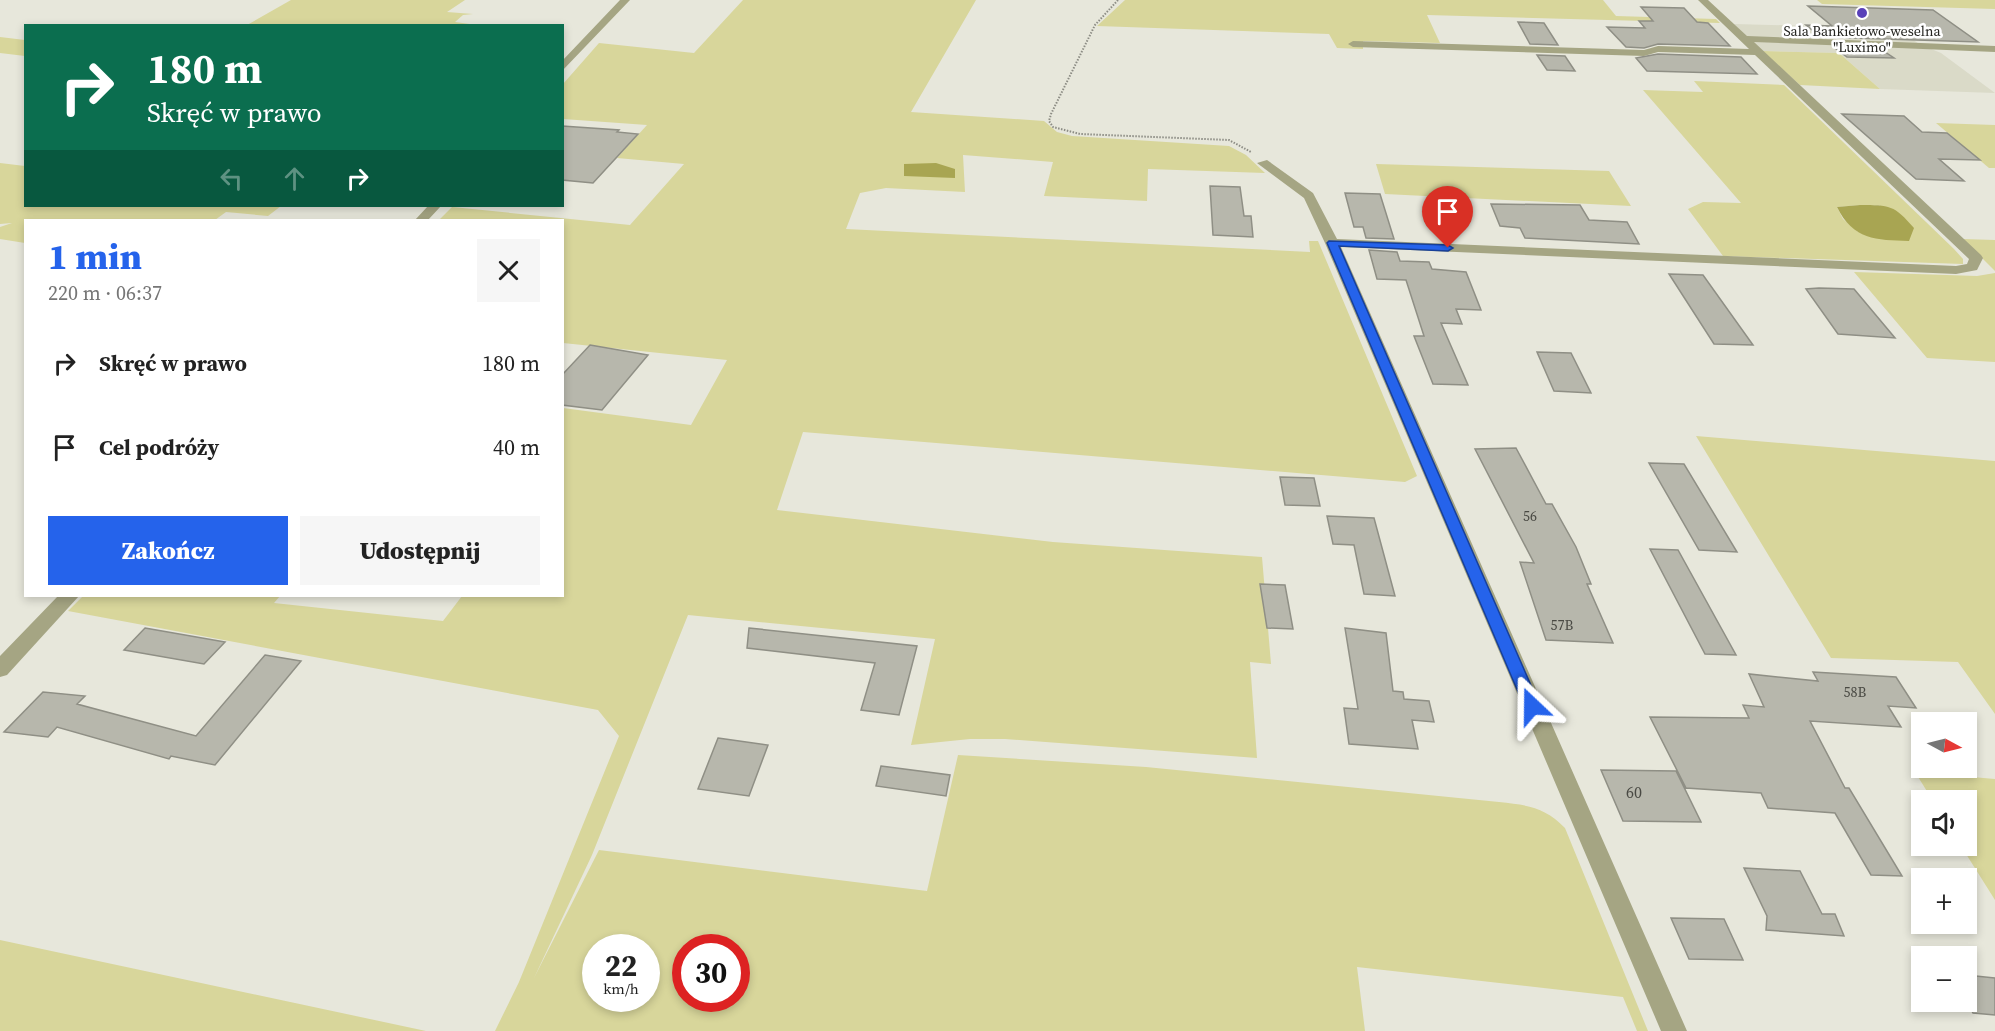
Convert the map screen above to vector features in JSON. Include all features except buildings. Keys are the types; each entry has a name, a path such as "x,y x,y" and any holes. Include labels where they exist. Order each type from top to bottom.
{"street":[{"path":"564,66 625,0"},
{"path":"1332,243 1944,269 1972,267 1976,258 1703,0"},
{"path":"1745,39 1995,49"},
{"path":"1353,44 1644,53 1658,49 1758,52"},
{"path":"1263,163 1309,196 1332,243 1674,1031"},
{"path":"422,219 434,207"},
{"path":"0,669 68,597"}],"path":[{"path":"1118,0 1095,25 1051,114 1049,121 1053,127 1080,134 1229,140 1244,146 1263,163"}],"shaded area":[{"path":"291,0 465,0 447,12 473,14 463,15 455,22 470,24 249,24"},
{"path":"743,0 976,0 911,112 1044,121 1057,132 1072,136 1229,146 1246,155 1265,173 1148,169 1147,201 1044,196 1053,162 963,155 965,192 886,188 860,193 846,229 1310,252 1309,241 1318,241 1417,476 1405,482 803,432 777,510 1053,542 1262,557 1271,664 1250,662 1257,758 1005,739 970,739 911,745 935,639 688,615 592,855 534,978 599,850 927,891 958,755 1146,767 1518,804 1543,811 1565,828 1648,1031 1637,1031 1623,997 1357,967 1365,1031 495,1031 519,982 619,736 598,710 68,611 82,597 279,597 274,603 443,621 461,597 564,597 564,408 691,425 727,360 564,343 564,219 440,219 452,207 630,225 684,164 617,158 647,125 564,119 564,83 599,43 694,53"},
{"path":"1125,0 1603,0 1616,16 1716,19 1720,23 1427,15 1440,43 1363,41 1363,49 1337,48 1329,34 1097,26"},
{"path":"1817,0 1995,0 1995,9 1822,4"},
{"path":"1734,24 1897,28 1919,44 1941,53 1995,93 1880,89 1839,53 1762,51"},
{"path":"0,37 24,40 24,56 0,53"},
{"path":"1762,51 1839,53 1880,89 1800,85"},
{"path":"1694,81 1784,85 1954,249 1963,259 1963,264 1723,256 1688,209 1703,202 1741,203 1643,90 1703,92","holes":["1880,205 1858,232 1843,219 1837,207"]},
{"path":"1936,123 1995,125 1995,168 1989,168"},
{"path":"0,163 24,166 24,207 280,207 268,216 226,212 216,219 24,219 24,243 0,239 0,227 12,223 0,224"},
{"path":"936,163 955,169 955,178 904,176 904,164"},
{"path":"1376,164 1609,171 1631,206 1385,194"},
{"path":"1885,206 1896,211 1914,228 1909,241 1876,239 1858,232 1843,218 1837,207"},
{"path":"1963,239 1995,240 1995,271"},
{"path":"1854,272 1977,276 1995,273 1995,362 1927,358"},
{"path":"1696,436 1995,461 1995,714 1958,662 1831,658"},
{"path":"1919,778 1995,779 1995,900 1977,868 1967,856 1977,856 1977,790 1926,790"},
{"path":"0,940 426,1031 0,1031"}],"place":[{"name":"Sala Bankietowo-weselna \"Luximo\"","path":"1862,13"}],"route":[{"path":"1448,248 1332,243 1532,706"}]}
